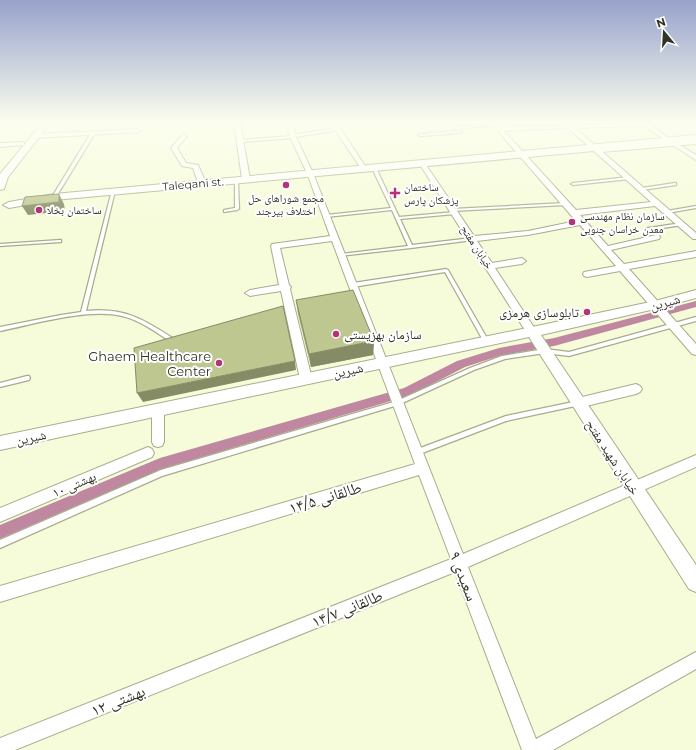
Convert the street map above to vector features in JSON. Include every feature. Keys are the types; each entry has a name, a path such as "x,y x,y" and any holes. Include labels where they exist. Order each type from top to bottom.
{"main road":[{"path":"0,170 11,157"},
{"path":"7,195 3,177 19,157"},
{"name":"Taleqani st.","path":"7,195 54,197 489,157"}],"street":[{"path":"179,157 184,165 196,166 202,183"},
{"path":"240,157 241,180"},
{"name":"سعیدی ۹","path":"303,157 531,750"},
{"path":"360,157 369,168"},
{"path":"525,157 696,351"},
{"path":"604,157 696,237"},
{"name":"خیابان مفتح","path":"422,163 532,332"},
{"path":"573,213 658,203"},
{"path":"472,240 528,233 582,222"},
{"path":"605,249 656,237"},
{"path":"306,379 287,312 286,287 275,246 335,238"},
{"path":"587,274 696,254"},
{"path":"489,266 522,262"},
{"path":"250,293 286,287"},
{"name":"شیرین","path":"0,443 532,332 655,305 696,294"},
{"name":"خیابان شهید مفتح","path":"532,332 696,582"},
{"path":"578,404 636,389"},
{"path":"158,411 158,442"},
{"name":"بهشتی ۱۰","path":"0,515 148,452"},
{"name":"طالقانی ۱۴/۷","path":"236,653 459,563 696,461"},
{"name":"طالقانی ۱۴/۵","path":"0,594 423,468"},
{"name":"بهشتی ۱۲","path":"0,747 236,653"},
{"path":"535,750 696,660"}],"lane":[{"path":"54,197 78,157"},
{"path":"369,168 398,218 411,247"},
{"path":"573,184 629,178"},
{"path":"225,211 237,209 241,180"},
{"path":"642,189 675,184"},
{"path":"83,313 113,191"},
{"path":"398,218 454,211 565,204"},
{"path":"667,212 696,206"},
{"path":"326,216 393,209"},
{"path":"648,229 682,224"},
{"path":"341,255 472,240"},
{"path":"0,246 60,241"},
{"path":"353,285 446,270 486,341"},
{"path":"0,329 83,313 101,312 121,314 148,325 175,342 183,340"},
{"path":"0,544 161,473 398,402 472,369 504,357 545,351 569,354 674,327 696,319"},
{"path":"0,385 28,378"},
{"path":"417,452 506,419 578,404"}],"building":[{"path":"59,194 59,202 22,206 25,197"},
{"name":"سازمان بهزیستی","path":"353,290 374,341 309,354 296,300"},
{"name":"Ghaem Healthcare Center","path":"283,306 295,361 137,393 134,348"}],"waterway":[{"path":"0,532 160,464 407,392 461,364 499,352 554,342 696,304"}],"place":[{"name":"مجمع شوراهای حل اختلاف بیرجند","path":"286,185"},
{"name":"ساختمان پزشکان پارس","path":"395,193"},
{"name":"ساختمان بخلا","path":"39,210"},
{"name":"سازمان نظام مهندسی معدن خراسان جنوبی","path":"572,222"},
{"name":"تابلوسازی هرمزی","path":"587,312"},
{"name":"سازمان بهزیستی","path":"336,334"},
{"name":"Ghaem Healthcare Center","path":"219,363"}]}
